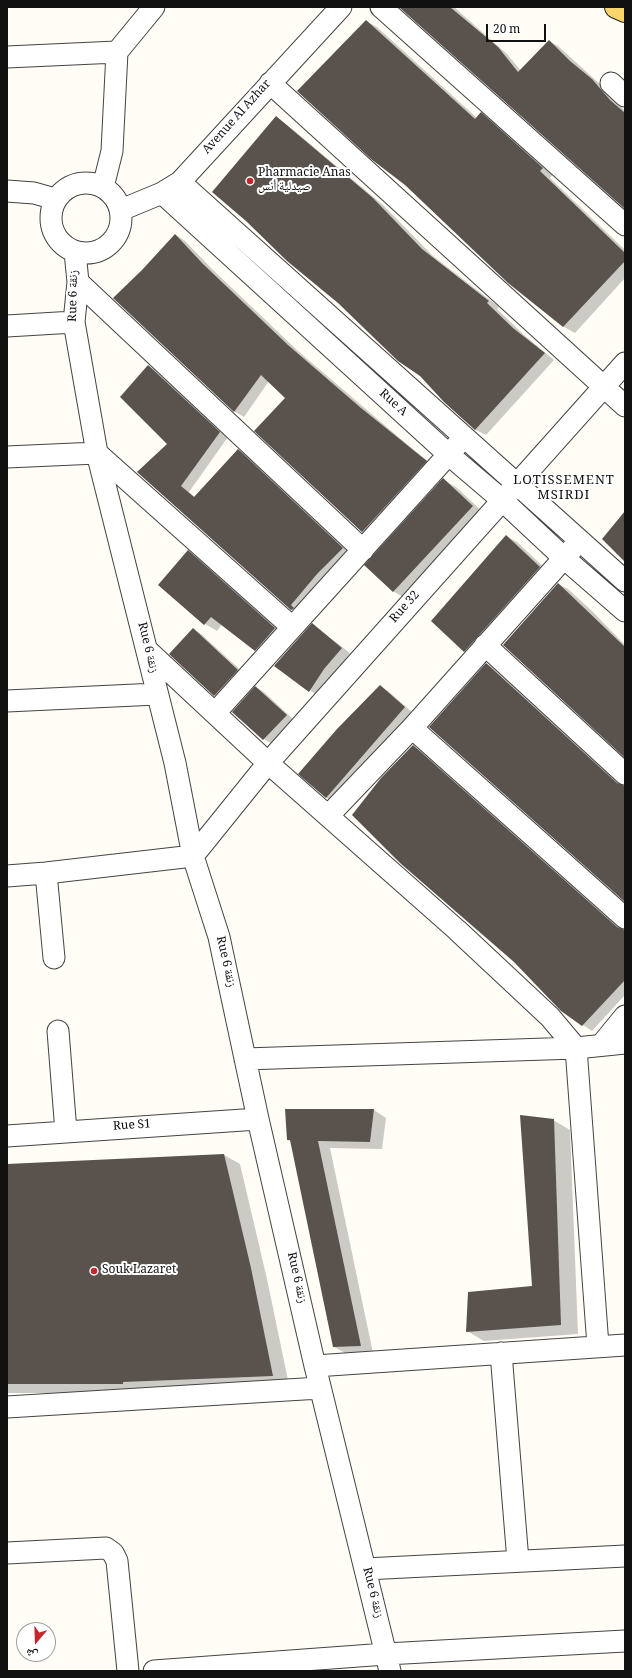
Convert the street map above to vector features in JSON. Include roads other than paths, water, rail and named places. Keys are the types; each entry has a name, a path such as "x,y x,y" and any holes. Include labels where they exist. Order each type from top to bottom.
{"main road":[{"path":"616,7 625,11"}],"street":[{"path":"103,187 112,151 117,52 154,7"},
{"name":"Avenue Al Azhar","path":"121,210 162,193 180,182 341,7"},
{"path":"381,7 625,225"},
{"path":"7,57 117,52"},
{"path":"270,83 625,406"},
{"path":"82,182 93,183 103,187 111,193 121,210 122,222 118,234 110,244 100,251 87,254 75,252 65,247 52,230 50,220 51,209 55,199 62,191 71,185 82,182"},
{"name":"Rue A","path":"180,182 463,438 625,581"},
{"path":"7,191 34,193 55,199"},
{"name":"Rue A","path":"162,193 448,454 502,500 564,558 625,611"},
{"name":"Rue 6 زنقة","path":"75,252 78,282 74,322 97,453 175,763 193,856 219,937 258,1119 314,1366 388,1663"},
{"path":"78,282 364,550"},
{"path":"7,326 74,322"},
{"path":"324,342 338,324"},
{"name":"Rue 32","path":"193,856 268,763 625,363"},
{"path":"215,713 364,550 463,438"},
{"path":"7,457 97,453 292,627"},
{"path":"328,816 412,728 579,540"},
{"path":"485,645 625,774"},
{"path":"148,651 268,763 457,930 550,1017 576,1048 598,1346"},
{"path":"7,701 157,694"},
{"path":"412,728 625,918"},
{"path":"7,876 46,874 193,856"},
{"path":"46,874 54,958"},
{"path":"602,1044 625,1016"},
{"path":"58,1031 66,1132"},
{"path":"245,1059 576,1048 602,1044 625,1043"},
{"name":"Rue S1","path":"7,1136 258,1119"},
{"path":"314,1366 625,1344"},
{"path":"501,1353 518,1561"},
{"path":"7,1407 320,1388"},
{"path":"7,1553 106,1548 113,1553 116,1561 128,1671"},
{"path":"365,1569 625,1556"},
{"path":"154,1671 388,1663 625,1641"}],"place":[{"name":"Pharmacie Anas صيدلية أنس","path":"250,181"},
{"name":"Souk Lazaret","path":"94,1271"}],"district":[{"name":"LOTISSEMENT MSIRDI","path":"564,490"}]}
